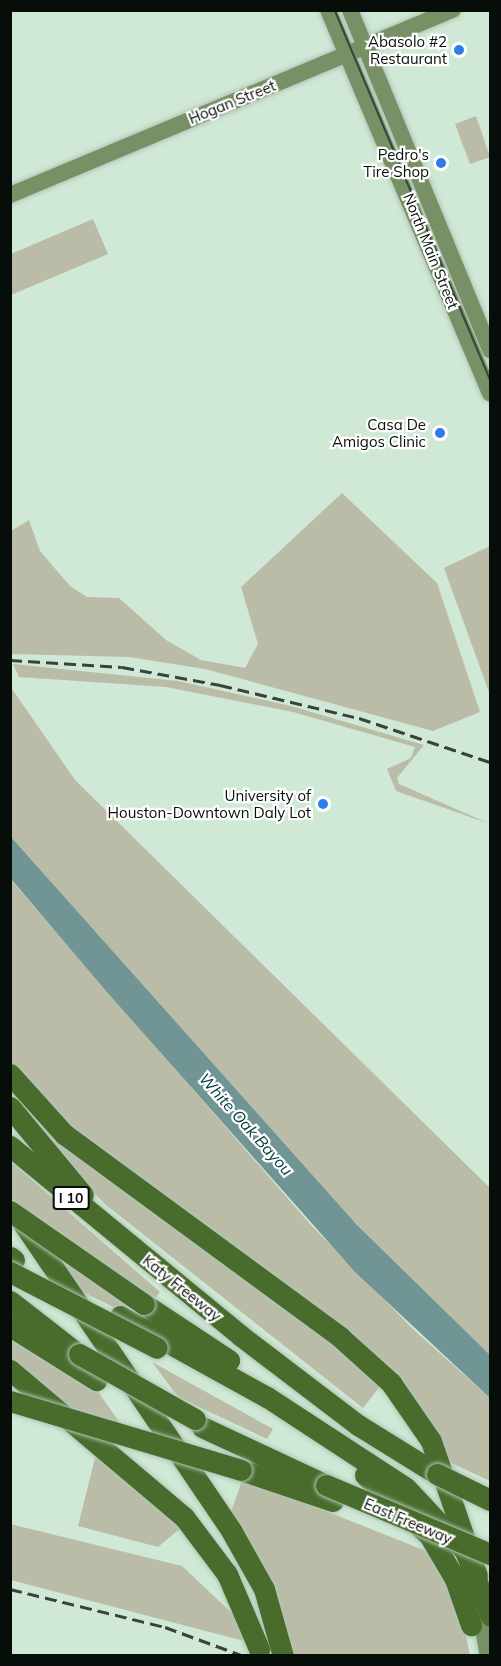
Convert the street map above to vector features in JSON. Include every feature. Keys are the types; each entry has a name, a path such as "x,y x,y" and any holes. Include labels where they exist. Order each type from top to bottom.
{"highway":[{"path":"10,1074 64,1134 340,1337 391,1383 431,1441 483,1583 483,1620"},
{"path":"10,1107 132,1248"},
{"name":"Katy Freeway","path":"10,1146 355,1429"},
{"path":"10,1204 232,1532 264,1589 283,1656"},
{"path":"10,1211 144,1304 355,1429 436,1474 490,1500"},
{"path":"10,1222 213,1523 257,1603 267,1652"},
{"path":"12,1263 120,1316 361,1456 431,1523 483,1583"},
{"path":"12,1263 157,1348 390,1494 445,1559 483,1620"},
{"path":"10,1302 79,1354 198,1423 330,1493"},
{"path":"10,1326 96,1380 198,1423"},
{"path":"10,1370 184,1517 227,1574 267,1652"},
{"path":"10,1401 241,1470 330,1493"},
{"name":"East Freeway","path":"330,1493 431,1523 490,1554"},
{"path":"431,1523 463,1567 483,1620"}],"main road":[{"name":"North Main Street","path":"328,10 490,393"},
{"name":"North Main Street","path":"350,10 490,350"},
{"name":"Hogan Street","path":"10,195 453,10"},
{"path":"477,1656 483,1620"},
{"path":"483,1620 488,1656"}],"green space":[{"path":"476,116 490,157 470,164 455,124"},
{"path":"93,219 108,254 11,295 11,254"},
{"path":"342,493 437,583 480,712 433,731 205,669 129,657 11,654 11,531 29,520 40,551 70,586 87,597 119,598 166,640 201,660 245,668 258,644 241,587"},
{"path":"490,546 490,695 444,568"},
{"path":"13,664 178,681 291,706 424,745 397,778 399,784 490,824 396,791 387,769 411,758 415,747 293,712 166,687 19,677"},
{"path":"10,686 75,780 490,1188 490,1355 357,1225 11,837"},
{"path":"10,879 310,1224 415,1331 490,1398 490,1481 449,1462 401,1381 97,1152 11,1067"},
{"path":"44,1126 92,1168 300,1317 381,1385 363,1408 106,1205 64,1163 39,1130"},
{"path":"10,1161 160,1292 153,1300 12,1199"},
{"path":"37,1235 131,1301 128,1314 68,1285"},
{"path":"10,1340 99,1393 124,1429 77,1414 11,1360"},
{"path":"152,1362 273,1429 267,1439 178,1397"},
{"path":"97,1450 182,1527 158,1547 78,1526"},
{"path":"243,1478 431,1553 460,1609 470,1655 290,1655 287,1631 230,1515"},
{"path":"10,1524 182,1566 236,1617 244,1641 11,1580"}],"water":[{"name":"White Oak Bayou","path":"11,837 357,1225 490,1355 490,1398 355,1272 107,992 11,879"}],"tram line":[{"path":"335,10 490,379"}],"railway":[{"path":"10,660 122,667 220,685 359,718 490,762"},
{"path":"10,1589 165,1627 244,1656"}],"place":[{"name":"Abasolo #2 Restaurant","path":"459,50"},
{"name":"Pedro's Tire Shop","path":"441,163"},
{"name":"Casa De Amigos Clinic","path":"440,433"},
{"name":"University of Houston-Downtown Daly Lot","path":"323,804"}]}
